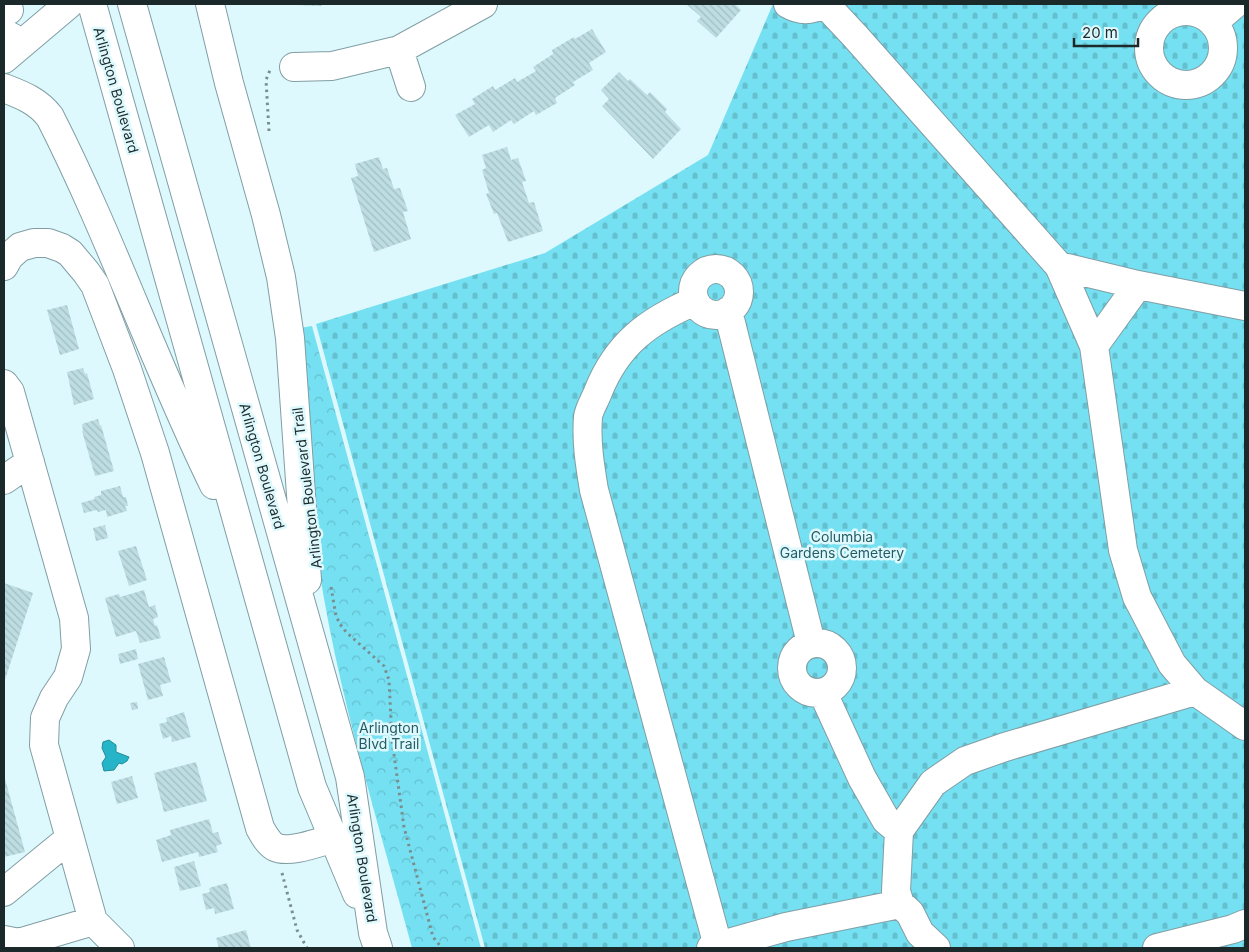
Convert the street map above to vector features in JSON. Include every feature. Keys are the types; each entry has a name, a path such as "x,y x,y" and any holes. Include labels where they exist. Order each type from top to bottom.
{"main road":[{"name":"Arlington Boulevard","path":"92,4 312,787 376,941"},
{"name":"Arlington Boulevard","path":"132,4 350,778 376,941"},
{"path":"210,4 229,83 272,238 286,308 290,338 312,641"},
{"path":"294,68 332,66 399,50 483,4"},
{"path":"788,4 806,10 824,4 861,43 1059,266 1094,346 1123,550 1137,597 1172,664 1195,691 1245,726"},
{"path":"1213,23 1236,4"},
{"path":"9,24 65,6"},
{"path":"1160,11 1195,12 1205,16 1213,23 1220,34 1222,46 1221,59 1215,70 1205,79 1194,84 1181,84 1169,81 1159,73 1152,63 1149,51 1150,38 1156,27 1160,11"},
{"path":"399,50 411,87"},
{"path":"4,88 28,98 45,110 50,117 122,274 188,431 244,545"},
{"path":"4,264 9,256 20,247 34,243 48,243 70,252 94,285 127,370 154,453 256,817 265,838 277,848"},
{"path":"1059,266 1138,285 1245,306"},
{"path":"710,269 725,270 731,274 739,286 738,300 728,311 721,314 705,312 699,308 695,301 693,293 697,278 710,269"},
{"path":"1094,346 1138,285"},
{"path":"695,301 675,309 649,324 620,351 602,383 588,415 588,455 594,490 715,947 786,927 900,904"},
{"path":"728,311 811,643"},
{"path":"4,384 10,392 74,618 76,649 68,677 54,698 45,718 44,744 93,921 120,948"},
{"path":"4,480 30,462"},
{"path":"819,642 828,645 840,657 841,675 838,683 823,693 807,692 795,682 792,674 793,658 797,651 811,643 819,642"},
{"path":"936,948 920,933 910,913 900,904 896,891 899,831 933,783 966,761 1005,747 1195,691"},
{"path":"823,693 862,778 886,820 899,831"},
{"path":"4,892 70,838"},
{"name":"Arlington Boulevard","path":"277,848 294,848 334,838"},
{"path":"4,940 19,943 93,921"},
{"path":"1157,948 1233,929 1245,924"}],"path":[{"path":"269,138 266,80 272,64 289,60 294,68"},
{"name":"Arlington Boulevard Trail","path":"329,579 336,616 340,624 346,632 384,666 389,680 392,740 404,828 433,937 442,948"},
{"path":"277,848 279,863 297,930 307,948"}],"green space":[{"name":"Columbia Gardens Cemetery","path":"773,4 1245,4 1245,948 485,948 316,324 545,253 708,155"},
{"name":"Arlington Blvd Trail","path":"312,326 481,948 412,948 370,797 333,644 323,592 312,514 294,329"}],"shaded area":[{"path":"109,740 116,745 116,752 129,757 122,764 119,763 114,770 104,771 102,763 106,757 102,748 103,742"}],"building":[{"path":"296,4 322,4 321,6"},
{"path":"686,4 735,4 741,10 716,38 697,21 701,17"},
{"path":"592,29 606,52 589,63 593,70 573,82 575,85 555,98 557,103 536,115 534,111 514,124 511,120 493,132 489,125 469,137 455,115 475,104 472,99 493,86 495,90 515,78 517,82 536,71 533,67 553,54 552,50"},
{"path":"619,72 628,81 630,79 647,95 650,92 667,109 665,112 681,129 653,159 602,106 609,99 601,90"},
{"path":"507,147 511,160 518,158 526,181 522,182 529,203 534,202 543,231 508,242 497,213 494,214 486,194 489,193 482,170 486,168 482,155"},
{"path":"379,157 383,169 387,168 394,189 400,188 408,211 403,212 411,239 374,252 351,178 358,176 355,164"},
{"path":"67,305 79,349 60,355 47,310"},
{"path":"83,368 85,374 87,373 94,399 74,405 67,372"},
{"path":"98,419 114,471 95,476 82,431 82,424"},
{"path":"120,486 123,497 126,497 128,506 125,506 127,511 107,517 106,510 84,513 81,503 95,499 94,497 101,495 101,491"},
{"path":"105,525 108,538 96,541 93,528"},
{"path":"136,546 147,580 129,586 118,551"},
{"path":"4,583 33,593 4,683"},
{"path":"144,590 149,607 155,605 158,617 153,619 161,638 140,643 136,631 116,637 105,598 119,594 120,597"},
{"path":"136,649 138,659 120,664 118,654"},
{"path":"164,657 171,682 160,685 163,696 148,700 138,664"},
{"path":"137,702 138,709 132,710 130,703"},
{"path":"184,712 191,737 172,742 171,736 163,739 159,724 167,722 166,718"},
{"path":"196,762 207,801 164,812 154,773"},
{"path":"4,775 25,852 4,857"},
{"path":"132,776 138,798 117,804 111,782"},
{"path":"209,819 213,833 218,832 222,844 216,846 218,852 199,857 198,852 162,862 156,840 171,835 170,830"},
{"path":"194,861 201,886 180,891 174,867"},
{"path":"227,883 234,909 215,914 214,908 206,910 202,894 210,892 209,888"},
{"path":"246,930 251,948 219,948 216,938"}]}
